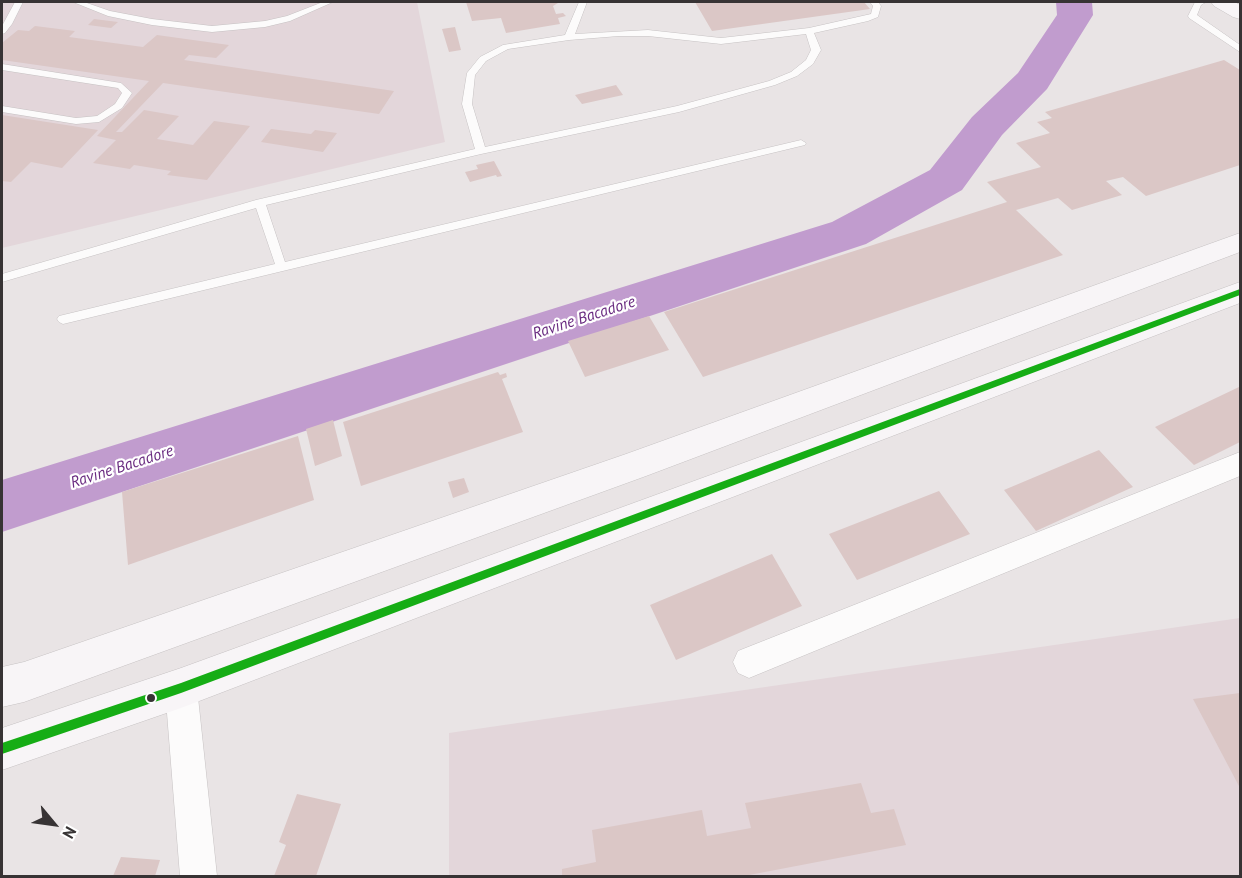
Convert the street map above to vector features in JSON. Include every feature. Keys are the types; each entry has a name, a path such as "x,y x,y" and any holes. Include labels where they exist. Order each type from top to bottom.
{"main road":[{"path":"1221,2 1240,13"},
{"path":"2,687 35,678 634,466 1240,242"},
{"path":"2,749 181,688 1240,292"}],"street":[{"path":"749,662 1240,464"},
{"path":"181,688 199,876"}],"lane":[{"path":"2,31 19,2"},
{"path":"77,2 108,13 152,22 212,28 265,24 290,18 330,2"},
{"path":"569,37 583,2"},
{"path":"481,151 467,104 470,75 483,58 506,47 569,37 648,33 721,41 809,31 865,20 875,15 877,6 874,2"},
{"path":"1202,2 1198,3 1192,16 1240,49"},
{"path":"2,278 260,203 481,151 679,109 772,83 794,74 810,62 816,50 809,31"},
{"path":"2,67 121,86 127,93 119,106 99,119 76,121 2,109"},
{"path":"63,320 801,143"},
{"path":"260,203 281,266"}],"shaded area":[{"path":"2,2 417,2 445,142 2,248"},
{"path":"1066,2 1081,2 1084,16 1052,66 1033,81 1043,53 1067,17"},
{"path":"1240,618 1240,876 449,876 449,733"}],"building":[{"path":"466,2 556,2 558,3 553,6 556,14 563,13 566,16 558,18 560,24 506,33 501,18 472,21"},
{"path":"695,2 864,2 870,9 712,31"},
{"path":"94,19 118,22 111,28 88,25"},
{"path":"35,26 75,31 69,37 143,47 157,35 229,45 216,58 189,55 184,60 394,91 379,114 163,83 116,132 122,132 144,110 179,116 157,139 193,145 214,121 250,126 207,180 167,175 171,171 134,165 130,169 93,163 116,140 97,136 149,81 2,60 2,43 18,30 29,31"},
{"path":"455,27 461,50 449,52 442,29"},
{"path":"1224,60 1240,70 1240,165 1146,196 1123,177 1106,181 1122,195 1072,210 1058,198 1016,210 1063,255 703,377 664,312 1007,202 987,182 1041,167 1016,143 1050,133 1037,122 1052,118 1045,112"},
{"path":"616,85 623,95 582,104 575,95"},
{"path":"2,115 98,130 62,168 31,162 11,182 2,181"},
{"path":"271,129 311,134 315,130 337,133 323,152 261,142"},
{"path":"494,161 502,176 497,177 496,175 470,182 465,172 478,169 476,165"},
{"path":"649,316 669,350 585,377 568,341"},
{"path":"498,372 500,375 506,373 507,377 502,379 523,432 361,486 343,422"},
{"path":"1239,387 1240,442 1194,465 1155,427"},
{"path":"333,420 342,456 315,466 306,429"},
{"path":"298,436 314,500 128,565 122,492"},
{"path":"1099,450 1133,487 1036,531 1004,490"},
{"path":"464,478 469,492 453,498 448,482"},
{"path":"939,491 970,534 857,580 829,534"},
{"path":"772,554 802,606 676,660 650,605"},
{"path":"1240,693 1240,788 1193,699"},
{"path":"861,783 871,813 894,809 906,845 744,876 562,876 562,869 596,862 592,830 702,810 707,836 751,828 745,803"},
{"path":"297,794 341,804 316,876 274,876 286,845 279,842"},
{"path":"121,857 160,860 155,876 113,876"}],"waterway":[{"name":"Ravine Bacadore","path":"2,506 849,233 946,180 987,126 1033,81 1075,15 1074,2"}],"transit line":[{"path":"2,749 181,688 1240,292"}]}
